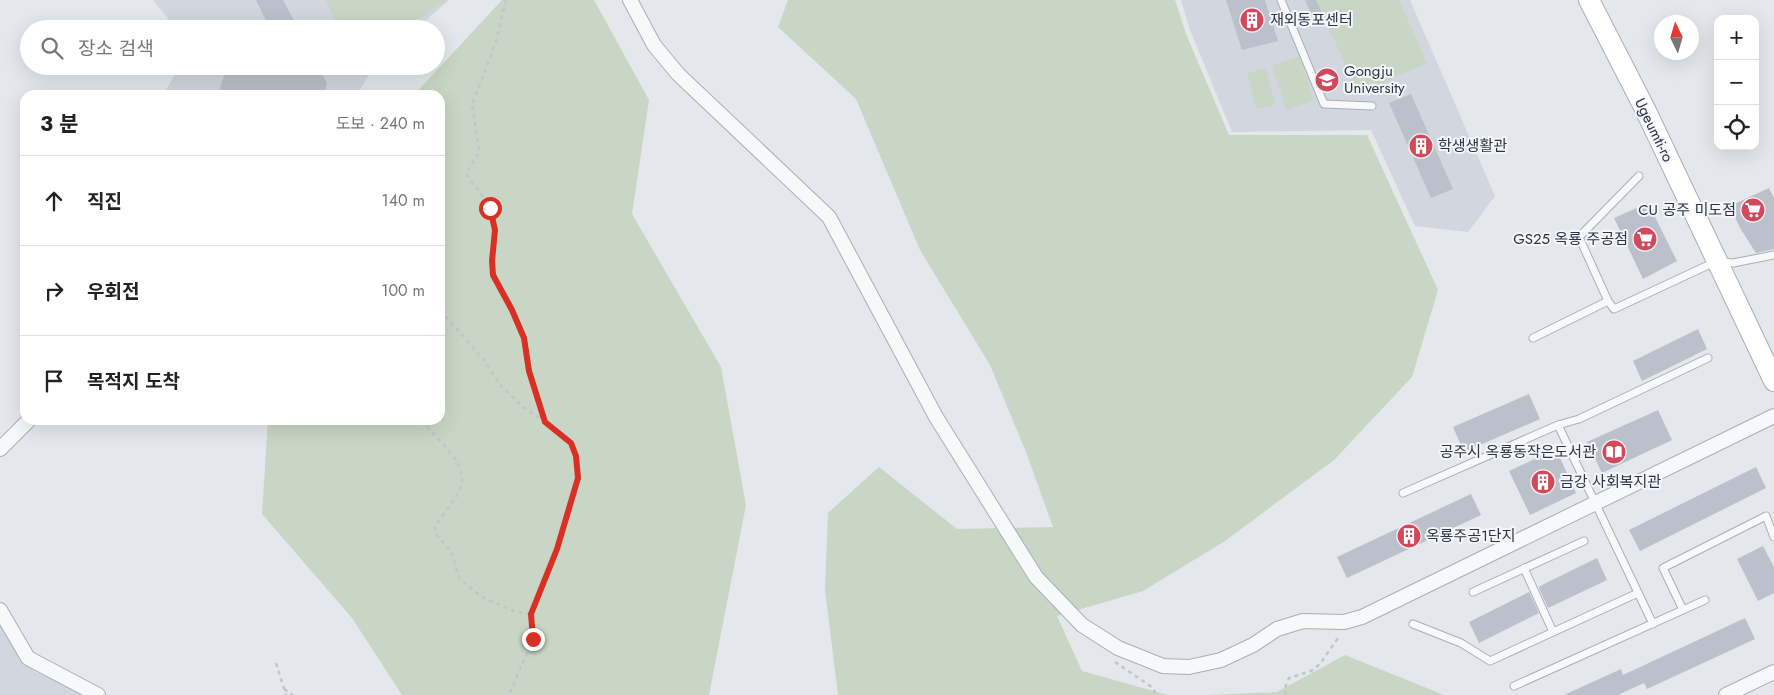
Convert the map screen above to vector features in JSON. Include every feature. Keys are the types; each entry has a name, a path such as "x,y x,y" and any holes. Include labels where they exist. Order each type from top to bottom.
{"main road":[{"name":"Ugeumti-ro","path":"1589,0 1644,109 1774,382"}],"street":[{"path":"630,0 654,45 678,74 829,217 936,418 1036,577 1082,625 1118,648 1163,666 1188,666 1221,660 1253,646 1277,629 1303,621 1344,622 1362,617 1774,416"},
{"path":"0,448 24,425"},
{"path":"0,610 28,658 98,695"},
{"path":"1726,695 1774,672"}],"lane":[{"path":"1281,0 1324,104 1372,106"},
{"path":"1638,176 1578,236 1608,301 1614,308 1717,262 1733,263 1774,255"},
{"path":"1533,338 1608,301"},
{"path":"1404,493 1558,425 1579,419 1708,358"},
{"path":"1558,425 1653,624"},
{"path":"1683,610 1663,568 1766,516 1774,537"},
{"path":"1473,592 1584,540"},
{"path":"1524,568 1553,632"},
{"path":"1413,624 1461,643 1490,660 1638,593"},
{"path":"1514,686 1706,600"}],"path":[{"path":"506,0 496,42 472,105 479,148 476,158 469,166 466,174 486,201 493,217 493,275 512,310 524,338 529,371 545,422"},
{"path":"445,316 485,362 501,386 523,408 545,422 571,443 576,456 578,478 557,549 531,614 533,639 509,695"},
{"path":"426,425 460,465 462,479 460,491 435,527 435,532 452,553 459,578 482,597 514,610 531,614"},
{"path":"1286,695 1284,690 1288,678 1311,671 1320,664 1343,631 1344,622"},
{"path":"276,664 286,695"},
{"path":"284,689 293,695"}],"shaded area":[{"path":"153,0 449,0 426,20 170,20"},
{"name":"Gongju University","path":"1181,0 1410,0 1495,196 1468,232 1415,226 1371,130 1232,132 1190,30"},
{"path":"175,75 369,75 360,90 166,90"},
{"path":"0,618 35,672 94,691 93,695 0,695"}],"green space":[{"path":"325,0 448,0 416,20 335,20"},
{"path":"502,0 594,0 649,100 632,214 721,367 746,505 709,695 402,695 352,618 262,514 268,425 445,425 445,90 419,90 433,75 445,75 445,62"},
{"path":"788,0 1175,0 1186,34 1229,135 1367,135 1438,290 1412,377 1334,460 1225,541 1143,591 1057,616 1082,671 1168,695 838,695 825,590 828,513 879,467 957,529 1053,527 1026,452 990,365 920,250 856,99 778,27"},
{"path":"1316,0 1399,0 1427,63 1359,94"},
{"path":"1300,56 1314,101 1286,110 1272,65"},
{"path":"1266,68 1275,105 1256,109 1247,73"},
{"path":"1345,655 1444,695 1209,695 1277,692"}],"building":[{"path":"256,0 283,0 294,20 266,20"},
{"name":"재외동포센터","path":"1226,0 1265,0 1278,41 1242,50"},
{"path":"1305,0 1316,0 1326,21 1316,25"},
{"path":"224,75 322,75 327,83 325,90 221,90 220,88"},
{"name":"학생생활관","path":"1411,94 1453,189 1431,198 1389,103"},
{"path":"1769,188 1774,198 1774,249 1756,253 1740,228 1730,206"},
{"name":"GS25 옥룡 주공점","path":"1648,203 1677,261 1643,279 1614,218"},
{"path":"1698,329 1707,349 1642,381 1633,361"},
{"path":"1529,394 1540,419 1464,452 1453,427"},
{"path":"1658,410 1672,440 1602,473 1587,442"},
{"name":"금강 사회복지관","path":"1556,449 1576,493 1530,515 1509,471"},
{"path":"1756,467 1766,488 1640,551 1629,530"},
{"name":"옥룡주공1단지","path":"1471,494 1481,515 1347,578 1337,557"},
{"path":"1763,546 1774,567 1774,593 1758,601 1737,559"},
{"path":"1597,558 1607,580 1548,608 1539,588 1540,586"},
{"path":"1529,592 1539,613 1479,643 1469,622"},
{"path":"1745,618 1755,639 1647,689 1644,683 1618,695 1564,695 1621,669 1623,675"}],"place":[{"name":"재외동포센터","path":"1252,20"},
{"name":"Gongju University","path":"1327,80"},
{"name":"학생생활관","path":"1421,146"},
{"name":"CU 공주 미도점","path":"1753,210"},
{"name":"GS25 옥룡 주공점","path":"1645,239"},
{"name":"공주시 옥룡동작은도서관","path":"1614,452"},
{"name":"금강 사회복지관","path":"1543,482"},
{"name":"옥룡주공1단지","path":"1409,536"}],"route":[{"path":"490,208 495,230 492,261 493,275 512,310 524,338 529,371 545,422 571,443 576,456 578,478 557,549 531,614 533,639"}]}
